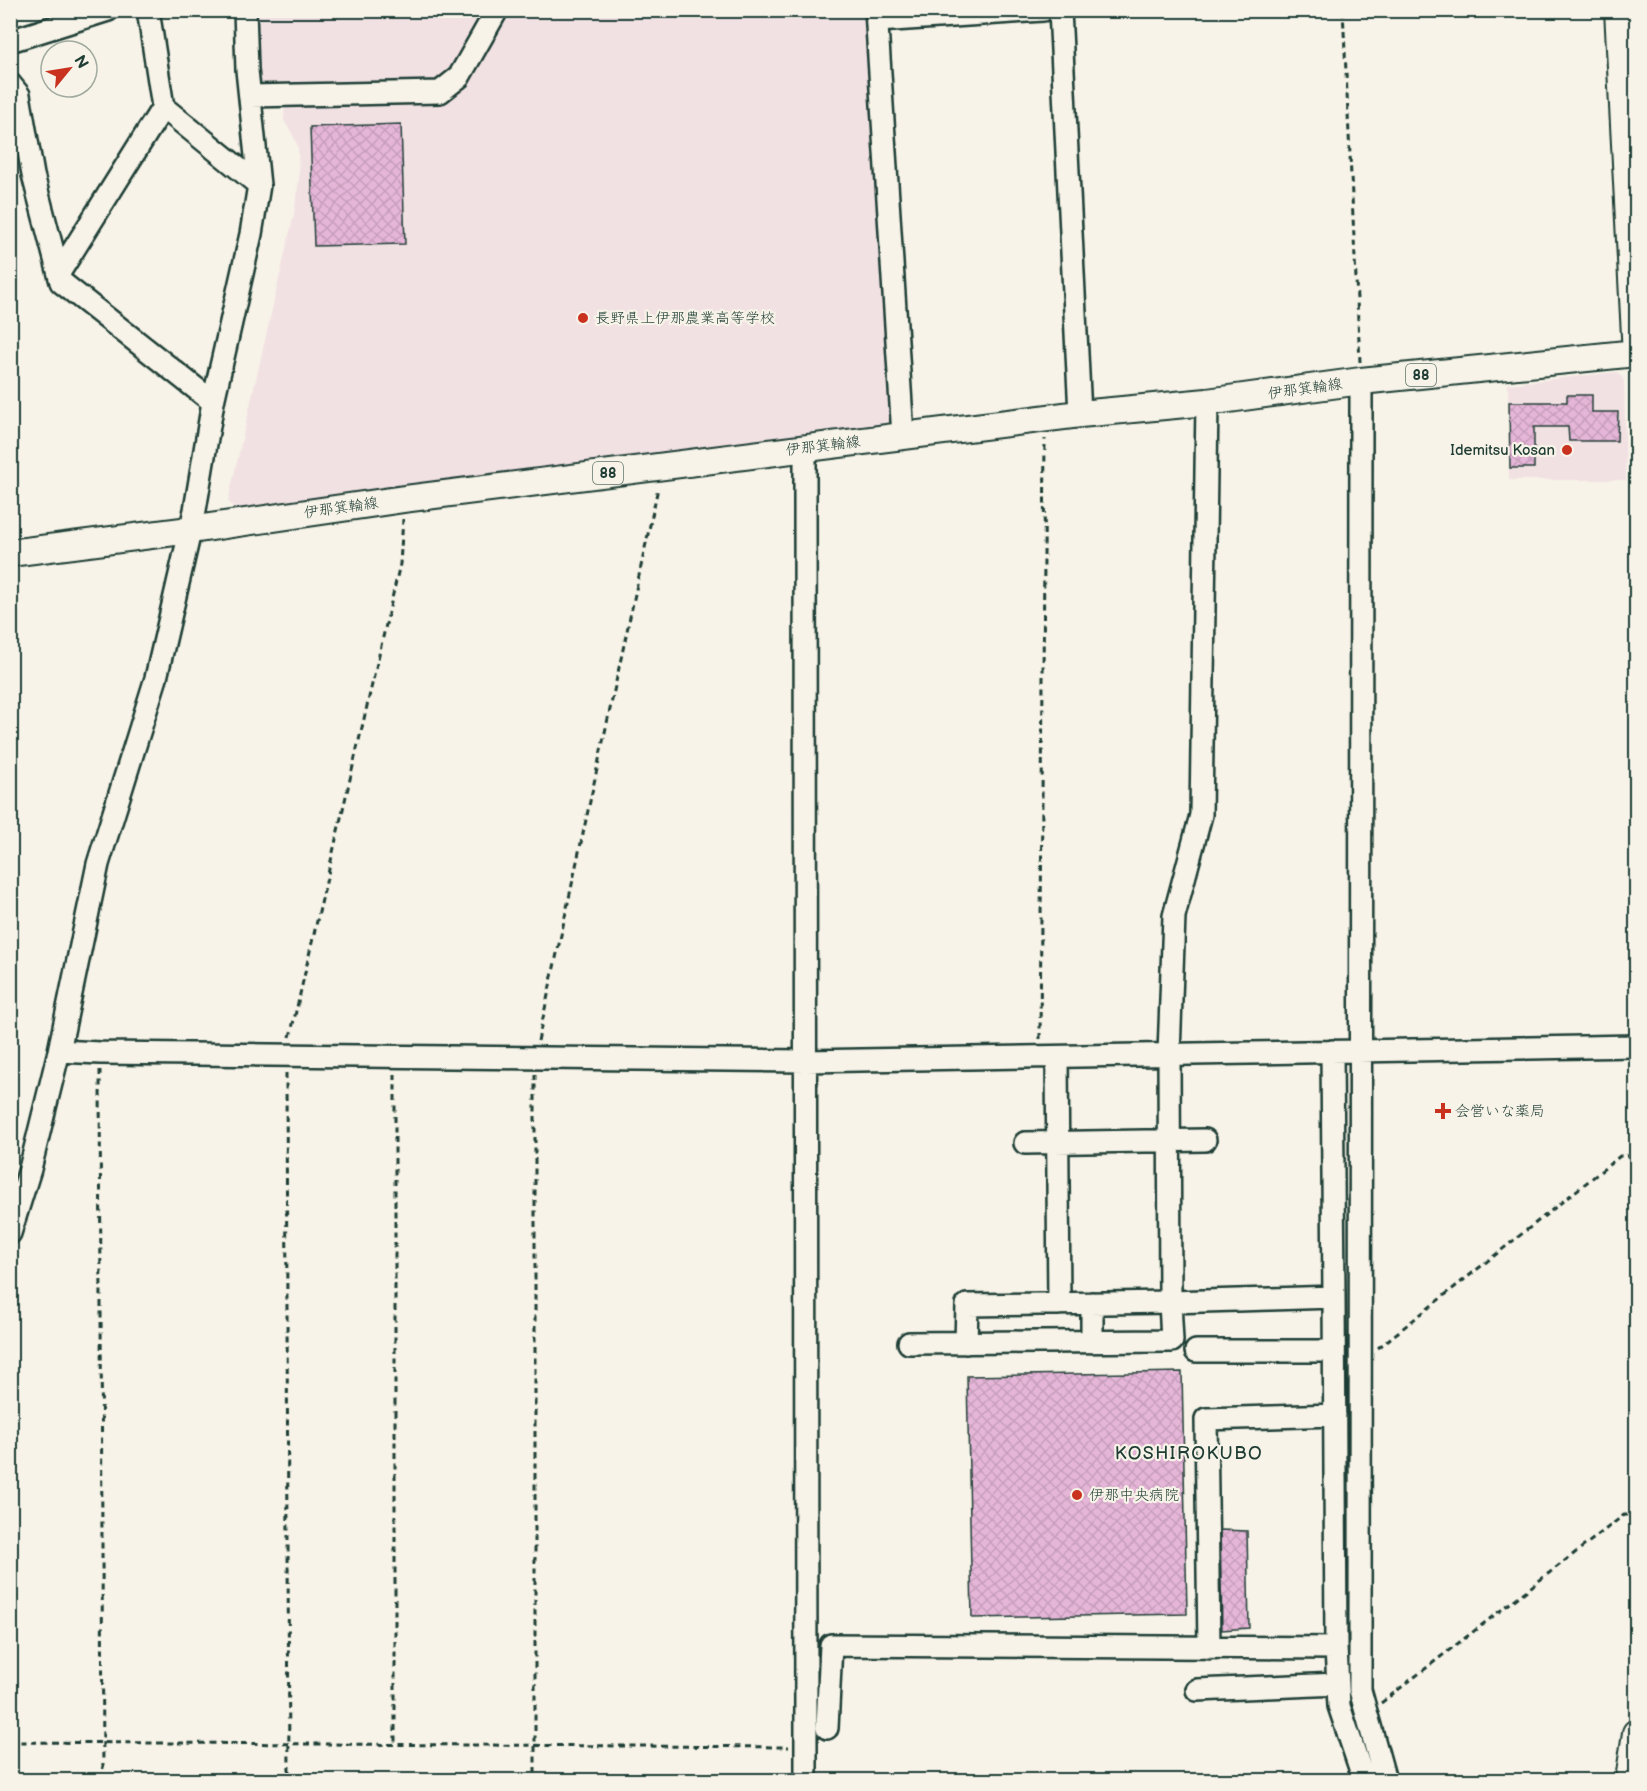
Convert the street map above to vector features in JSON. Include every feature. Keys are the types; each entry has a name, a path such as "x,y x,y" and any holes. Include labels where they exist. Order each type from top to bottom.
{"main road":[{"path":"1618,10 1636,354"},
{"name":"伊那箕輪線","path":"10,553 190,531 404,499 1080,414 1207,402 1360,381 1636,354"},
{"path":"1629,1780 1636,1732"}],"street":[{"path":"10,40 108,10"},
{"path":"58,273 163,107 148,10"},
{"path":"10,1233 30,1169 59,1051 98,864 156,678 190,531 213,402 251,234 259,185 250,96 245,10"},
{"path":"250,96 440,92 459,77 497,10"},
{"path":"903,436 877,16 1043,10"},
{"path":"1060,10 1080,414"},
{"path":"10,84 19,95 33,175 61,282 213,402"},
{"path":"163,107 259,185"},
{"path":"1360,381 1360,1690 1365,1715 1385,1780"},
{"path":"909,1343 1172,1341 1169,1054 1174,916 1201,815 1207,402"},
{"path":"805,449 806,1780"},
{"path":"59,1051 806,1061 1636,1046"},
{"path":"1332,1051 1336,1648 1339,1706 1364,1780 1362,1780"},
{"path":"1048,1058 1057,1143 1059,1304"},
{"path":"1025,1143 1205,1140"},
{"path":"966,1343 967,1305 1092,1304 1334,1296"},
{"path":"1092,1304 1092,1342"},
{"path":"1196,1351 1334,1351"},
{"path":"1209,1648 1206,1419 1335,1415"},
{"path":"827,1728 831,1645 1336,1648"},
{"path":"1197,1690 1338,1684"}],"path":[{"path":"1343,10 1360,381"},
{"path":"1046,420 1048,1058"},
{"path":"535,1780 534,1057 663,466"},
{"path":"289,1780 286,1055 400,564 404,499"},
{"path":"100,1053 102,1780"},
{"path":"395,1057 395,1745"},
{"path":"1360,1363 1620,1156 1636,1156"},
{"path":"1365,1715 1624,1515 1636,1515"},
{"path":"10,1742 806,1748"}],"shaded area":[{"name":"長野県上伊那農業高等学校","path":"245,11 1043,11 878,22 902,423 234,508 228,501 294,214 299,179 298,147 284,121 285,96 250,96"},
{"name":"Idemitsu Kosan","path":"1617,372 1624,380 1626,480 1509,480 1508,384"}],"building":[{"path":"401,124 405,244 314,246 310,127"},
{"path":"1567,395 1592,395 1592,412 1618,412 1617,441 1569,441 1568,427 1534,427 1534,468 1510,468 1509,402 1567,402"},
{"name":"伊那中央病院","path":"1182,1372 1187,1614 972,1618 967,1376"},
{"path":"1220,1530 1247,1531 1249,1628 1222,1630"}],"place":[{"name":"長野県上伊那農業高等学校","path":"583,318"},
{"name":"Idemitsu Kosan","path":"1567,450"},
{"name":"会営いな薬局","path":"1443,1111"},
{"name":"伊那中央病院","path":"1077,1495"}],"district":[{"name":"KOSHIROKUBO","path":"1189,1453"}]}
